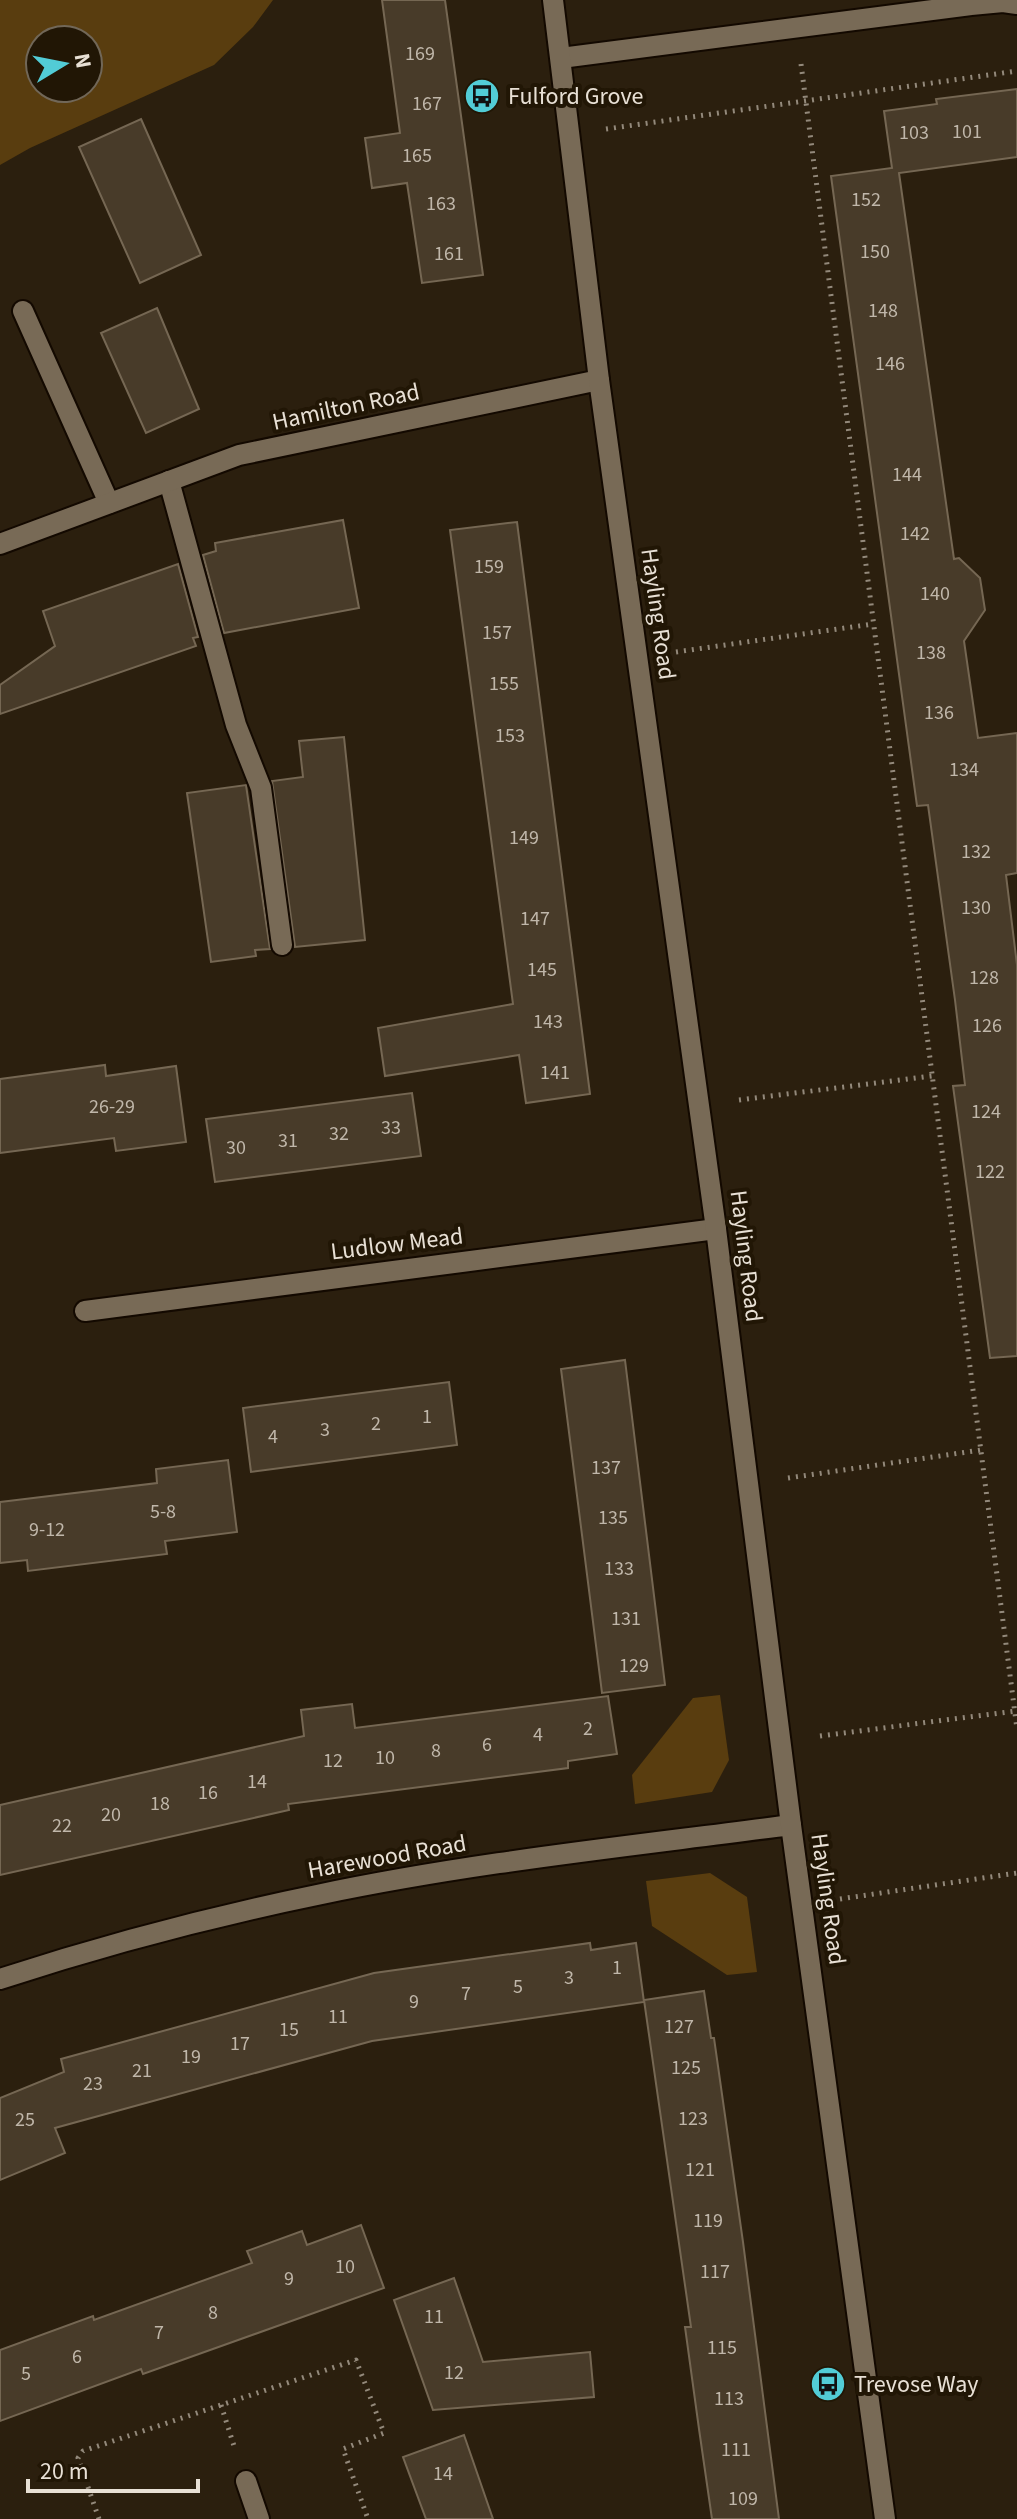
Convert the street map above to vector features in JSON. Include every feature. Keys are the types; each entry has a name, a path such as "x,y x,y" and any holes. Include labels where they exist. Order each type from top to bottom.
{"street":[{"name":"Hayling Road","path":"553,0 599,380 716,1229 791,1825 885,2519"},
{"path":"561,58 971,5 1017,4"},
{"path":"23,311 109,503"},
{"name":"Hamilton Road","path":"0,544 239,455 599,380"},
{"path":"169,481 236,725 261,788 282,945"},
{"name":"Ludlow Mead","path":"85,1311 716,1229"},
{"name":"Harewood Road","path":"0,1979 92,1949 317,1895 487,1866 791,1825"},
{"path":"246,2481 259,2519"}],"path":[{"path":"797,27 1017,1729"},
{"path":"569,134 1017,71"},
{"path":"638,657 873,624"},
{"path":"699,1105 932,1076"},
{"path":"749,1484 981,1450"},
{"path":"781,1740 1016,1712"},
{"path":"803,1905 1017,1873"},
{"path":"99,2519 78,2458 83,2451 356,2360 384,2433 343,2449 368,2519"}],"shaded area":[{"path":"0,0 273,0 253,27 214,65 30,148 0,165"},
{"path":"720,1695 729,1760 712,1792 635,1804 632,1775 693,1698"},
{"path":"710,1873 747,1897 757,1972 727,1975 652,1926 646,1881"}],"building":[{"path":"382,0 445,0 483,275 422,283 407,183 372,188 365,138 400,133"},
{"path":"1017,89 1017,157 899,173 954,559 959,558 980,578 985,610 964,641 978,738 1017,733 1017,873 1006,875 1017,965 1017,1356 990,1358 953,1086 965,1085 955,1000 928,805 917,806 831,176 892,168 884,111 937,104 936,99"},
{"path":"141,119 201,255 140,283 79,147"},
{"path":"157,308 199,409 146,433 101,333"},
{"path":"343,520 359,608 224,633 203,555 216,551 215,543"},
{"path":"517,522 590,1094 526,1103 519,1055 385,1076 378,1028 513,1004 450,530"},
{"path":"178,564 198,637 193,638 196,646 0,714 0,685 55,646 43,611"},
{"path":"344,737 365,940 295,947 272,781 303,777 299,741"},
{"path":"246,785 270,949 255,950 256,956 211,962 187,793"},
{"path":"105,1065 106,1076 176,1066 186,1142 116,1151 114,1138 0,1153 0,1079"},
{"path":"412,1093 421,1156 215,1182 206,1119"},
{"path":"625,1360 665,1685 602,1693 561,1369"},
{"path":"449,1382 457,1445 251,1472 243,1408"},
{"path":"228,1460 237,1532 165,1541 167,1554 28,1571 27,1560 0,1563 0,1502 157,1483 156,1469"},
{"path":"608,1696 617,1754 568,1761 568,1768 288,1804 289,1810 0,1875 0,1805 304,1736 301,1710 352,1704 355,1728"},
{"path":"590,1943 591,1950 636,1943 644,2002 372,2041 55,2128 65,2153 0,2180 0,2098 64,2072 61,2059 374,1973"},
{"path":"704,1991 711,2038 714,2038 743,2242 779,2519 712,2519 699,2429 685,2327 691,2327 644,2000"},
{"path":"361,2225 384,2288 143,2374 141,2369 0,2421 0,2350 252,2263 247,2251 302,2231 307,2245"},
{"path":"454,2278 483,2362 590,2352 594,2397 433,2410 394,2300"},
{"path":"464,2435 493,2519 426,2519 403,2457"}],"place":[{"name":"Fulford Grove","path":"482,96"},
{"name":"Trevose Way","path":"828,2384"}]}
